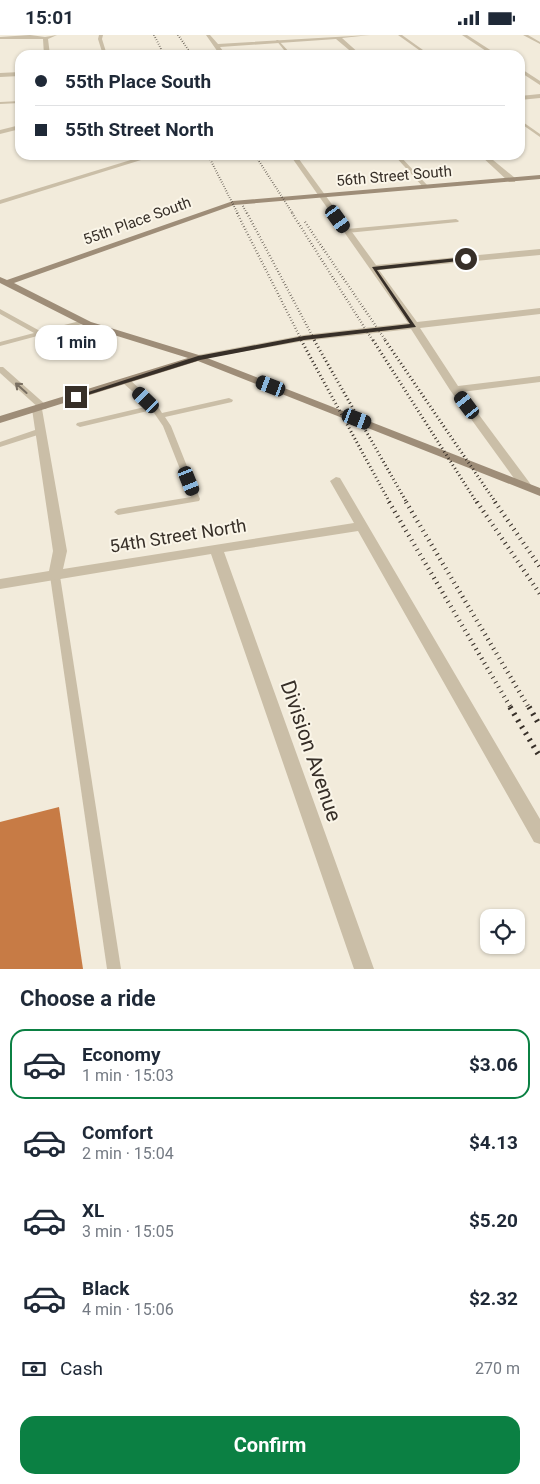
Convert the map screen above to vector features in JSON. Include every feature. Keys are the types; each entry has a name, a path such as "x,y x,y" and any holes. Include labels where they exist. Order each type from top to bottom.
{"street":[{"path":"0,38 31,36 45,39 55,35"},
{"path":"208,35 220,50"},
{"path":"216,45 368,35"},
{"path":"464,35 488,50"},
{"path":"337,37 352,50"},
{"path":"45,39 46,50"},
{"path":"0,75 15,74"},
{"path":"525,74 540,83"},
{"path":"525,98 540,96"},
{"path":"0,132 15,128"},
{"path":"0,202 138,160"},
{"path":"296,160 414,325 455,390 526,485"},
{"path":"489,160 512,180"},
{"name":"56th Street South","path":"281,199 540,177"},
{"name":"55th Place South","path":"3,282 224,205 281,199"},
{"path":"374,268 540,252"},
{"path":"3,282 84,322 198,358 540,492"},
{"path":"0,420 198,358 304,338 540,311"},
{"path":"455,390 540,379"},
{"path":"40,408 41,431 60,551 55,575"},
{"path":"336,481 540,836"},
{"name":"54th Street North","path":"0,584 361,526"},
{"name":"Division Avenue","path":"216,549 364,969"}],"lane":[{"path":"101,35 100,39 103,50"},
{"path":"400,35 421,50"},
{"path":"525,35 540,43"},
{"path":"277,41 285,50"},
{"path":"0,103 15,102"},
{"path":"525,124 540,135"},
{"path":"401,160 426,187"},
{"path":"347,231 456,221"},
{"path":"0,311 40,334"},
{"path":"0,344 84,322"},
{"path":"0,369 40,408"},
{"path":"118,512 196,499 167,426 154,407 126,381"},
{"path":"160,416 230,400"},
{"path":"80,425 154,407"},
{"path":"0,445 41,431"},
{"path":"55,575 114,969"}],"building":[{"path":"59,807 83,969 0,969 0,822"}],"railway":[{"path":"154,35 162,50"},
{"path":"178,35 188,50"},
{"path":"211,160 238,214"},
{"path":"258,160 293,214"},
{"path":"243,206 247,214"},
{"path":"237,213 302,341"},
{"path":"247,213 315,341"},
{"path":"292,213 373,341"},
{"path":"305,222 386,341"},
{"path":"301,340 390,503"},
{"path":"314,340 407,503"},
{"path":"373,340 477,503"},
{"path":"385,340 496,503"},
{"path":"389,502 511,708"},
{"path":"406,502 529,708"},
{"path":"477,502 540,594"},
{"path":"495,502 540,567"},
{"path":"510,707 540,757"},
{"path":"529,707 540,726"}],"route":[{"path":"76,397 198,358 304,338 414,325 374,268 466,259"}]}
